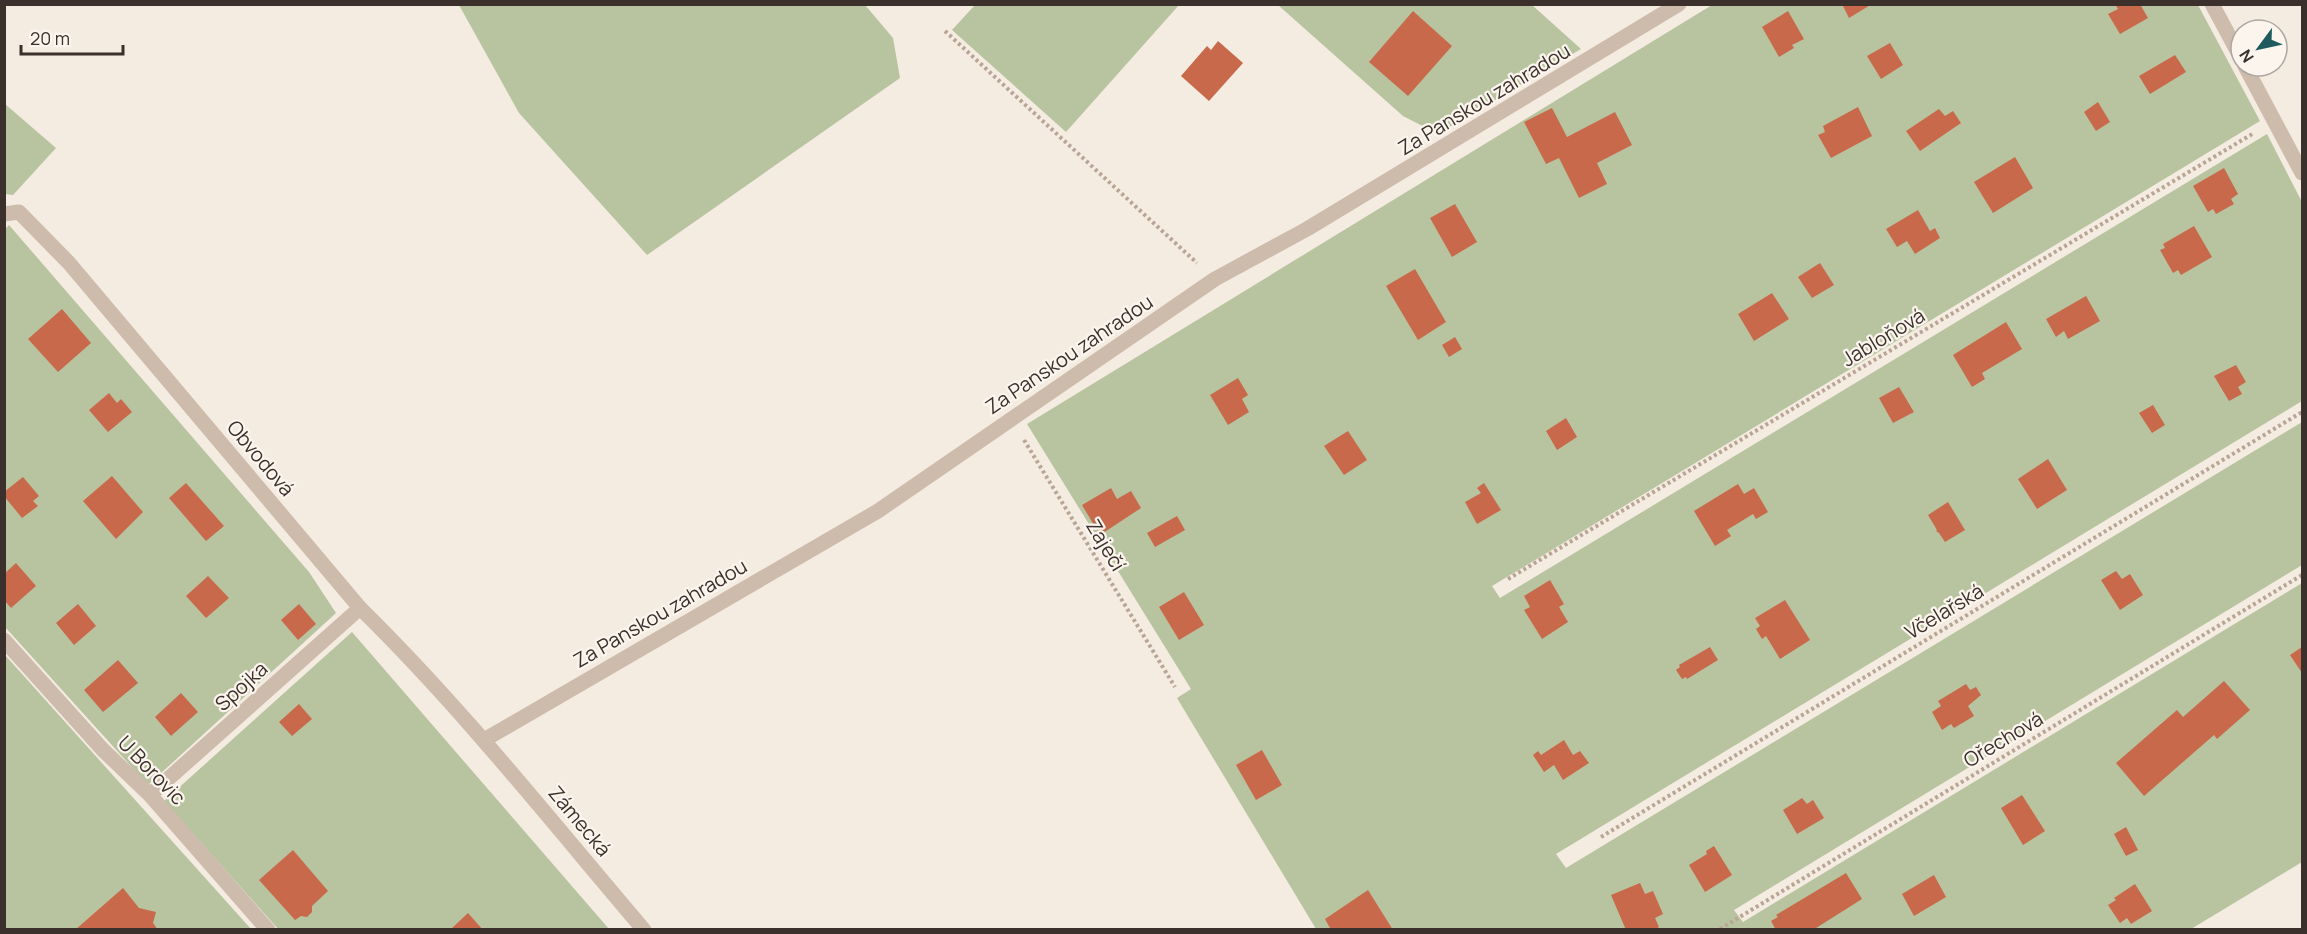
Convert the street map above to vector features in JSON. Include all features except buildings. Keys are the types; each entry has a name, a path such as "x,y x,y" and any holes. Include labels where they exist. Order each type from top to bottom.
{"street":[{"name":"Za Panskou zahradou","path":"484,740 878,511 1215,279 1376,188 1679,4"},
{"path":"2212,4 2229,36"},
{"path":"2251,78 2302,173"},
{"name":"Obvodová","path":"4,214 19,212 69,263 360,608 484,740"},
{"name":"Spojka","path":"150,795 360,608"},
{"name":"U Borovic","path":"4,640 103,750 150,795 268,930"},
{"name":"Zámecká","path":"484,740 644,930"}],"path":[{"path":"945,31 1215,279"},
{"name":"Jabloňová","path":"1508,579 2274,121"},
{"name":"Včelařská","path":"1601,837 2302,411"},
{"name":"Zaječí","path":"1011,419 1175,687"},
{"name":"Ořechová","path":"1720,929 2302,575"}],"green space":[{"path":"459,5 865,5 893,38 900,78 647,255 519,113"},
{"path":"975,5 1179,5 1066,132 952,30"},
{"path":"1278,5 1532,5 1581,49 1438,134 1403,116"},
{"path":"1712,5 2198,5 2229,63 2229,78 2237,78 2260,121 1492,586 1500,598 2267,134 2302,202 2302,401 1556,854 1566,868 2302,422 2302,565 1734,910 1743,922 2302,583 2302,862 2191,929 1316,929 1177,698 1191,689 1027,424"},
{"path":"5,104 56,148 13,195 5,194"},
{"path":"9,225 309,572 336,613 148,785 5,627 4,230"},
{"path":"352,632 609,929 278,929 164,801"},
{"path":"5,655 251,929 5,929"}]}
